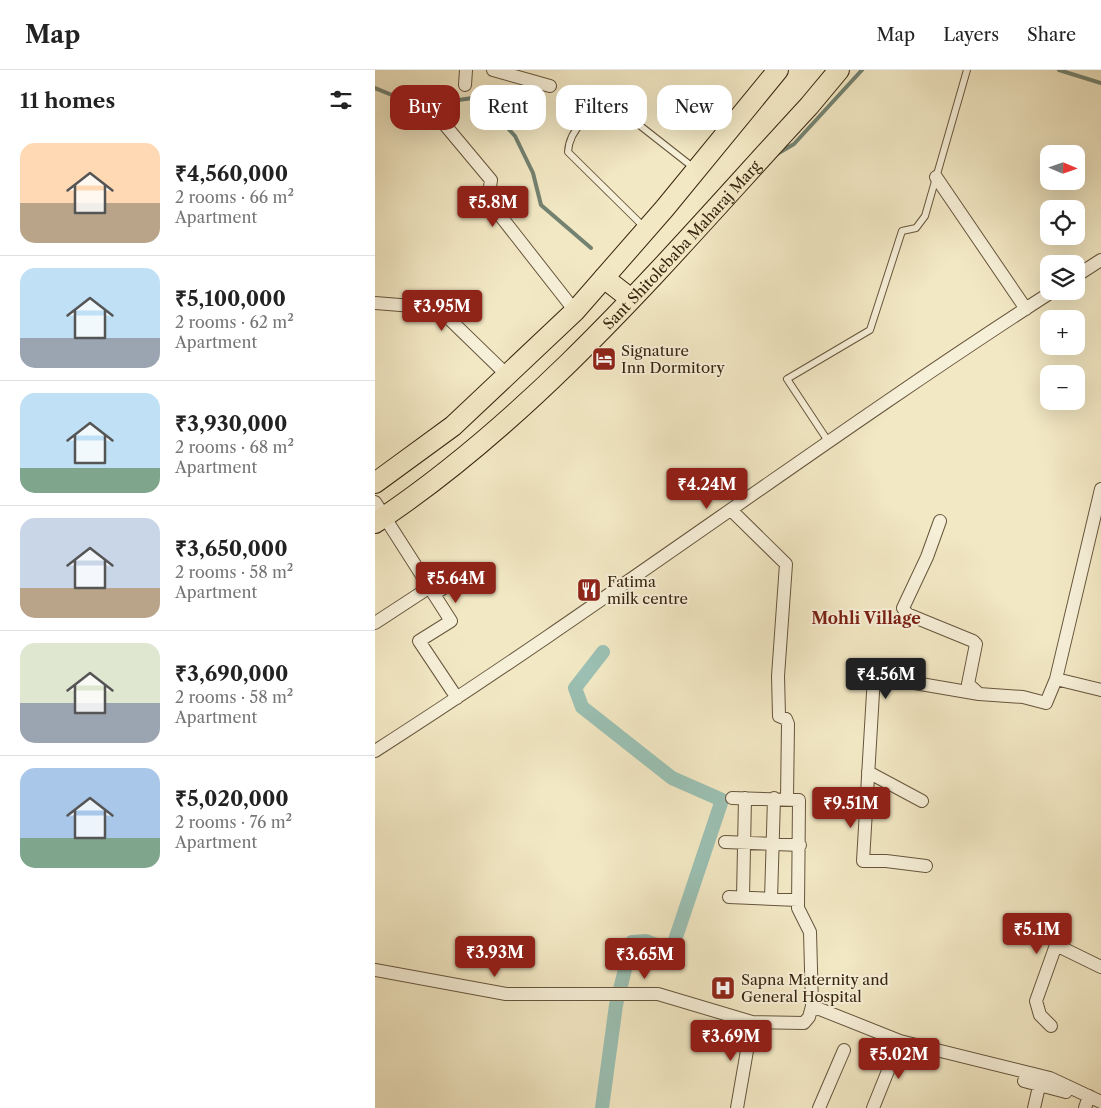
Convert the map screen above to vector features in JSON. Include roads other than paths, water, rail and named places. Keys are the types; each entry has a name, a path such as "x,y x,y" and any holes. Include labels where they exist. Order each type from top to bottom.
{"main road":[{"path":"375,482 453,426 575,311 697,170 778,70"},
{"name":"Sant Shitolebaba Maharaj Marg","path":"378,514 408,501 496,429 599,333 809,106 839,70"},
{"path":"604,278 631,299"}],"street":[{"path":"465,70 465,85"},
{"path":"493,70 550,86"},
{"path":"449,130 491,180 489,200 575,311"},
{"path":"936,178 1025,309"},
{"path":"1085,270 1101,260"},
{"path":"375,751 457,698 828,441 1040,299"},
{"path":"375,303 438,308 508,376"},
{"path":"926,866 887,861 863,861 874,676 979,694 1023,697 1046,703 1056,679 1101,489"},
{"path":"731,510 786,564 777,710 779,716 786,719 788,724 780,798 772,844 771,899"},
{"path":"378,514 451,621 419,641 457,698"},
{"path":"940,521 927,557 903,608 907,614 973,641 976,644 968,684 979,694"},
{"path":"375,623 432,591 471,572"},
{"path":"1056,679 1101,690"},
{"path":"868,772 921,801"},
{"path":"375,970 506,994 658,994 752,1022 804,1023 809,1017 812,1006 810,932 798,908 799,800 732,798"},
{"path":"743,897 745,798"},
{"path":"725,842 800,845"},
{"path":"729,897 798,900"},
{"path":"1051,1026 1039,1015 1036,1001 1056,945 1101,968"},
{"path":"812,1006 899,1041 1041,1080 1087,1102 1101,1102"},
{"path":"737,1108 752,1022"},
{"path":"873,1108 899,1041"},
{"path":"819,1108 844,1050"},
{"path":"1034,1108 1041,1080"},
{"path":"1024,1081 1041,1080 1066,1092"}],"lane":[{"path":"828,441 787,379 870,330 902,231 916,228 925,216 967,70"},
{"path":"646,230 568,152 572,136 596,109 607,105 615,106 697,170"}],"waterway":[{"path":"777,154 794,144 862,70"},
{"path":"1059,70 1101,83"},
{"path":"375,88 419,106 479,97 515,136 533,173 541,205 591,248"},
{"path":"602,1108 616,1005 632,942 646,941 667,949 673,946 722,800 672,778 582,707 575,688 603,652"}],"place":[{"name":"Signature Inn Dormitory","path":"604,359"},
{"name":"Fatima milk centre","path":"589,590"},
{"name":"Sapna Maternity and General Hospital","path":"723,988"}],"district":[{"name":"Mohli Village","path":"866,618"}]}
